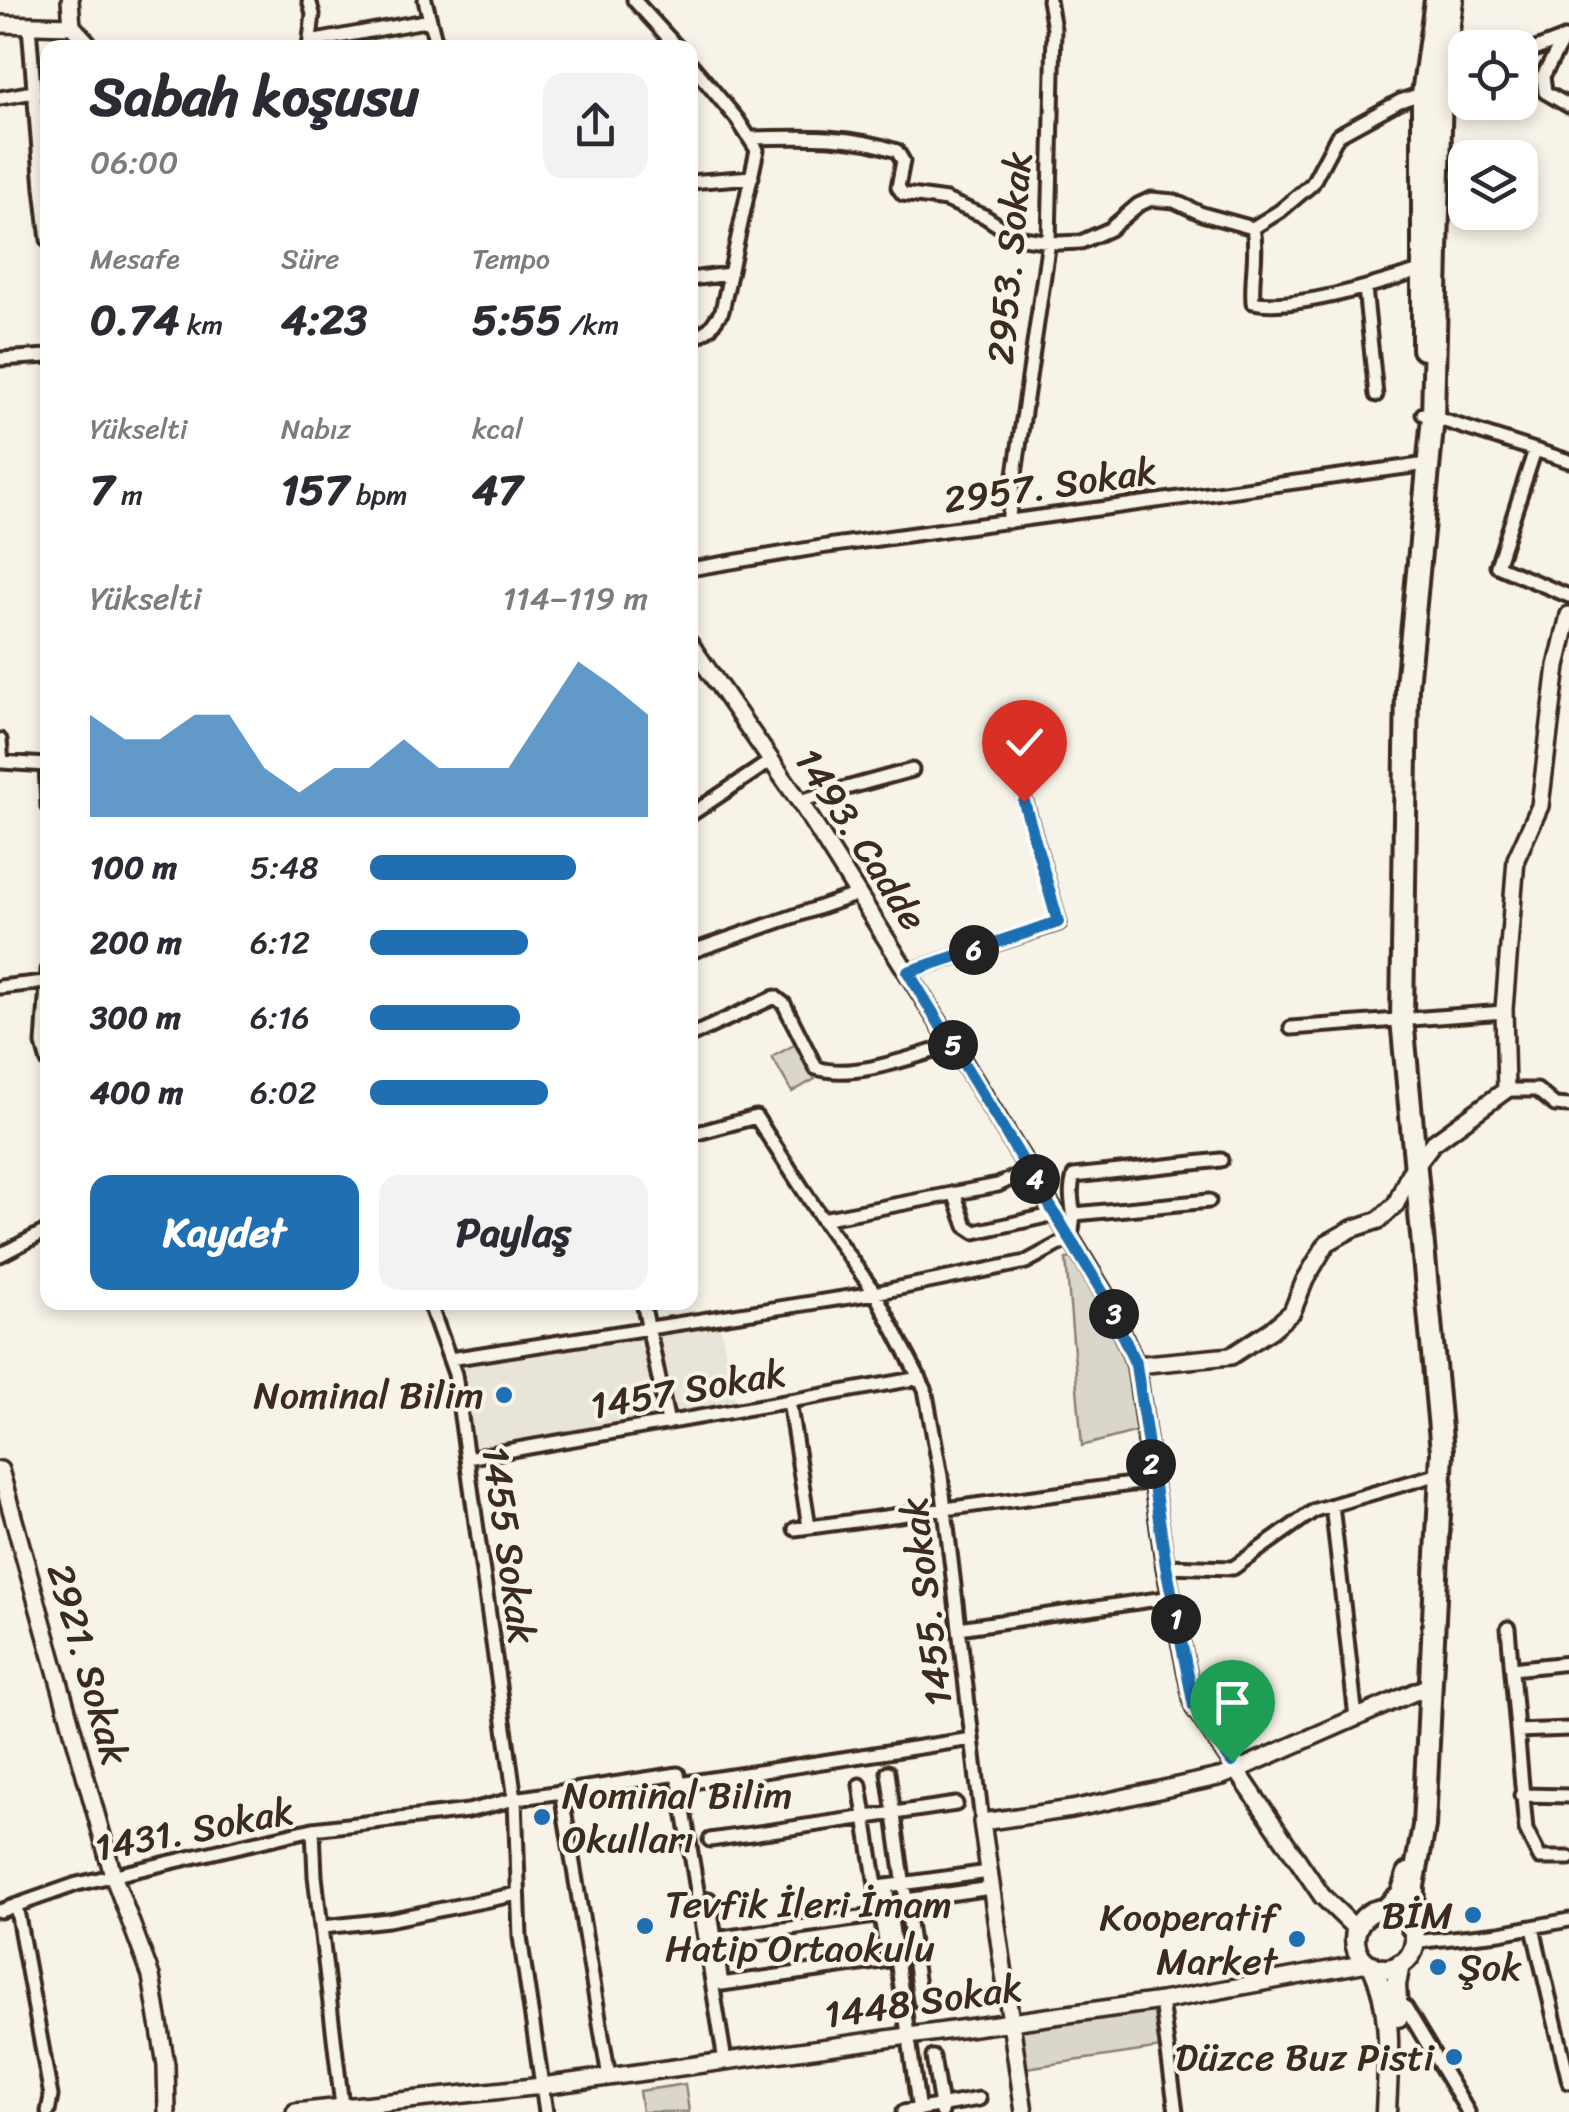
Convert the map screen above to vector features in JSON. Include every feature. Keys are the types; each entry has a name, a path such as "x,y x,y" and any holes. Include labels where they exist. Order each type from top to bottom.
{"highway":[{"path":"1413,1934 1413,1886 1424,1826 1442,1452 1398,1020 1394,685 1428,416 1423,270 1436,0"},
{"path":"1398,1020 1407,686 1428,416 1432,90 1452,0"},
{"path":"1386,1909 1402,1894 1409,1871 1426,1688 1433,1454 1413,1168"}],"main road":[{"path":"1366,1961 1387,1968 1400,1964 1412,1950 1413,1934 1404,1916 1386,1909 1372,1912 1356,1930 1355,1942 1382,1990 1390,2034 1386,2112"},
{"path":"1398,2112 1401,2037 1396,2001 1400,1964"}],"street":[{"path":"70,0 72,26 85,40"},
{"path":"309,0 313,14 310,40"},
{"path":"426,0 435,40"},
{"path":"634,0 671,40"},
{"name":"2953. Sokak","path":"1008,522 1048,241 1054,29 1049,0"},
{"path":"334,40 430,20"},
{"path":"0,24 72,26"},
{"path":"29,26 40,146"},
{"path":"1538,49 1566,37"},
{"path":"1566,37 1542,76 1545,92 1569,106"},
{"path":"698,73 757,150 722,311 710,328 698,336"},
{"path":"749,138 840,139 877,144 897,152 902,161 898,186 903,194 946,200 984,216 1016,237 1081,242 1110,229 1151,199 1174,200 1202,214 1253,228 1312,184 1338,135 1400,101 1448,83"},
{"path":"0,98 33,92"},
{"path":"698,181 752,177"},
{"path":"1253,228 1253,302 1292,302 1365,288 1423,270"},
{"path":"698,278 730,274"},
{"path":"1365,288 1376,395"},
{"path":"0,359 40,356"},
{"path":"1428,416 1569,461"},
{"path":"1535,450 1496,566 1569,596"},
{"name":"2957. Sokak","path":"698,568 1420,465"},
{"path":"1506,1090 1504,1012 1516,859 1540,806 1557,666 1569,615"},
{"name":"1493. Cadde","path":"698,655 772,760 908,972 1106,1298 1136,1365 1166,1566 1194,1706 1322,1896 1356,1930"},
{"path":"0,740 2,762 40,765"},
{"path":"698,810 772,760"},
{"path":"799,801 912,770"},
{"path":"908,972 1058,922 1024,802"},
{"path":"698,949 858,894"},
{"path":"0,987 40,977"},
{"path":"698,1032 775,997 784,1004 816,1068 832,1073 895,1062 953,1044"},
{"path":"1291,1028 1504,1012"},
{"path":"1136,1365 1231,1356 1271,1330 1292,1312 1327,1243 1352,1228 1379,1220 1396,1204 1413,1168 1432,1144 1506,1090 1536,1090 1555,1105 1569,1106"},
{"name":"1455. Sokak","path":"698,1134 756,1116 875,1293 925,1389 944,1507 982,1822"},
{"path":"450,1359 875,1293 1026,1262 1070,1238 1075,1214 1069,1190 1074,1176 1221,1160"},
{"path":"822,1219 998,1185 1029,1170"},
{"path":"954,1194 966,1226 975,1232 1056,1214"},
{"path":"1075,1214 1209,1201"},
{"path":"0,1256 40,1234"},
{"name":"1455 Sokak","path":"432,1310 450,1359 467,1458 515,1799 518,1894"},
{"path":"645,1310 668,1423"},
{"name":"1457 Sokak","path":"467,1458 920,1378"},
{"path":"789,1402 809,1527"},
{"name":"2921. Sokak","path":"0,1470 113,1875 151,1976 166,2066 168,2112"},
{"path":"1166,1566 1234,1568 1316,1510 1432,1476"},
{"path":"795,1529 1154,1482"},
{"path":"1332,1505 1356,1718"},
{"path":"959,1628 1172,1597"},
{"path":"1508,1628 1526,1830 1540,1858 1569,1858"},
{"path":"1512,1669 1569,1663"},
{"path":"1024,2112 982,1822 1072,1809 1223,1776 1426,1688"},
{"path":"1517,1731 1569,1730"},
{"path":"313,1830 468,1811 561,1792 972,1740"},
{"path":"888,1772 920,2001"},
{"path":"679,1779 725,2061"},
{"path":"860,1784 907,2027"},
{"path":"561,1792 609,2077"},
{"path":"1521,1795 1569,1796"},
{"path":"710,1840 956,1804"},
{"name":"1431. Sokak","path":"0,1911 113,1875 313,1830 342,2106"},
{"path":"881,1887 990,1880"},
{"path":"906,1900 990,1880"},
{"path":"709,1900 722,1984 888,1960 881,1887"},
{"path":"322,1927 388,1920 518,1894 520,1937 546,2112"},
{"path":"16,1905 51,2096 48,2112"},
{"path":"715,1939 881,1915"},
{"path":"1413,1934 1533,1928 1569,1920"},
{"path":"1533,1928 1569,2082"},
{"name":"1448 Sokak","path":"295,2112 542,2086 1161,2001 1366,1961"},
{"path":"1161,2001 1176,2112"},
{"path":"1396,2001 1406,2008 1468,2112"},
{"path":"910,2050 918,2111"},
{"path":"933,2057 942,2109"},
{"path":"903,2112 942,2109 979,2100"}],"shaded area":[{"path":"796,1044 815,1079 792,1092 772,1057"},
{"path":"1074,1258 1124,1345 1138,1431 1082,1446 1066,1259"},
{"path":"720,1324 736,1405 473,1450 460,1365"},
{"path":"1156,2009 1161,2048 1026,2068 1020,2026"},
{"path":"685,2084 689,2112 642,2112 639,2091"}],"place":[{"name":"Nominal Bilim","path":"504,1395"},
{"name":"Nominal Bilim Okulları","path":"542,1817"},
{"name":"BİM","path":"1473,1915"},
{"name":"Tevfik İleri İmam Hatip Ortaokulu","path":"645,1926"},
{"name":"Kooperatif Market","path":"1297,1939"},
{"name":"Şok","path":"1438,1967"},
{"name":"Düzce Buz Pisti","path":"1454,2057"}],"route":[{"path":"1024,802 1058,922 908,972 1106,1298 1128,1343 1136,1365 1166,1566 1194,1706 1232,1762"}]}
